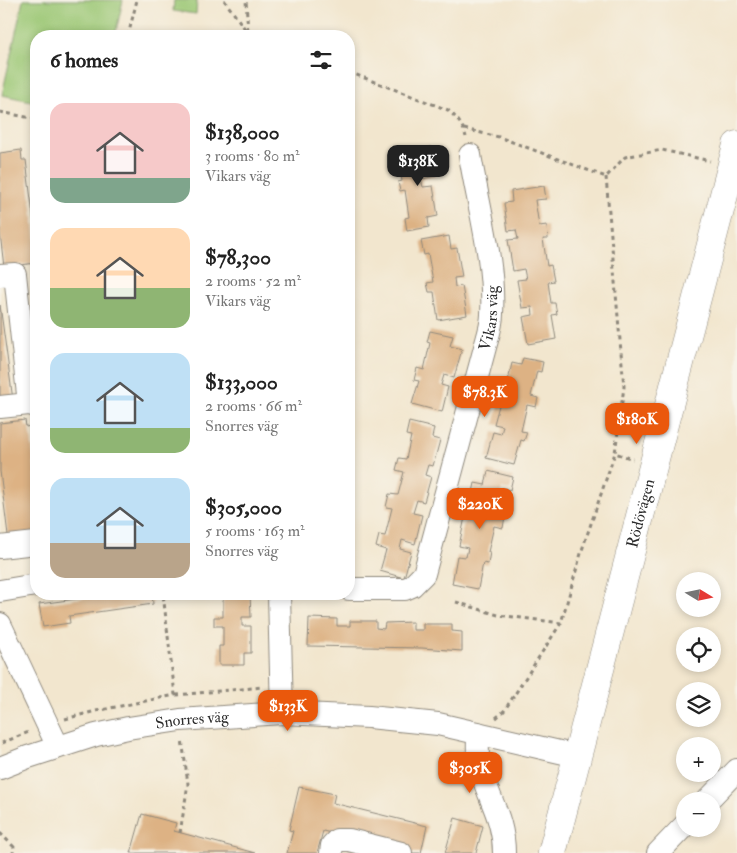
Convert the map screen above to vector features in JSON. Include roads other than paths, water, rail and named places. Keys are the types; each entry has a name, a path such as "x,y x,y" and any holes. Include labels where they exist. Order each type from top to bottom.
{"main road":[{"name":"Rödövägen","path":"552,853 734,156"}],"street":[{"name":"Vikars väg","path":"355,589 405,589 412,586 424,574 492,315 491,280 487,248 470,155"},
{"path":"0,275 16,274 30,382"},
{"path":"0,407 30,405"},
{"path":"0,547 30,544"},
{"path":"0,591 30,586"},
{"path":"279,600 282,713"},
{"path":"0,624 58,747"},
{"name":"Snorres väg","path":"0,768 96,735 128,728 180,720 282,713 369,717 438,724 577,756"},
{"path":"478,734 479,763 499,818 504,836 504,853"},
{"path":"716,792 737,770"},
{"path":"658,853 676,834"},
{"path":"331,853 332,844 337,840 349,840 400,853"}]}
